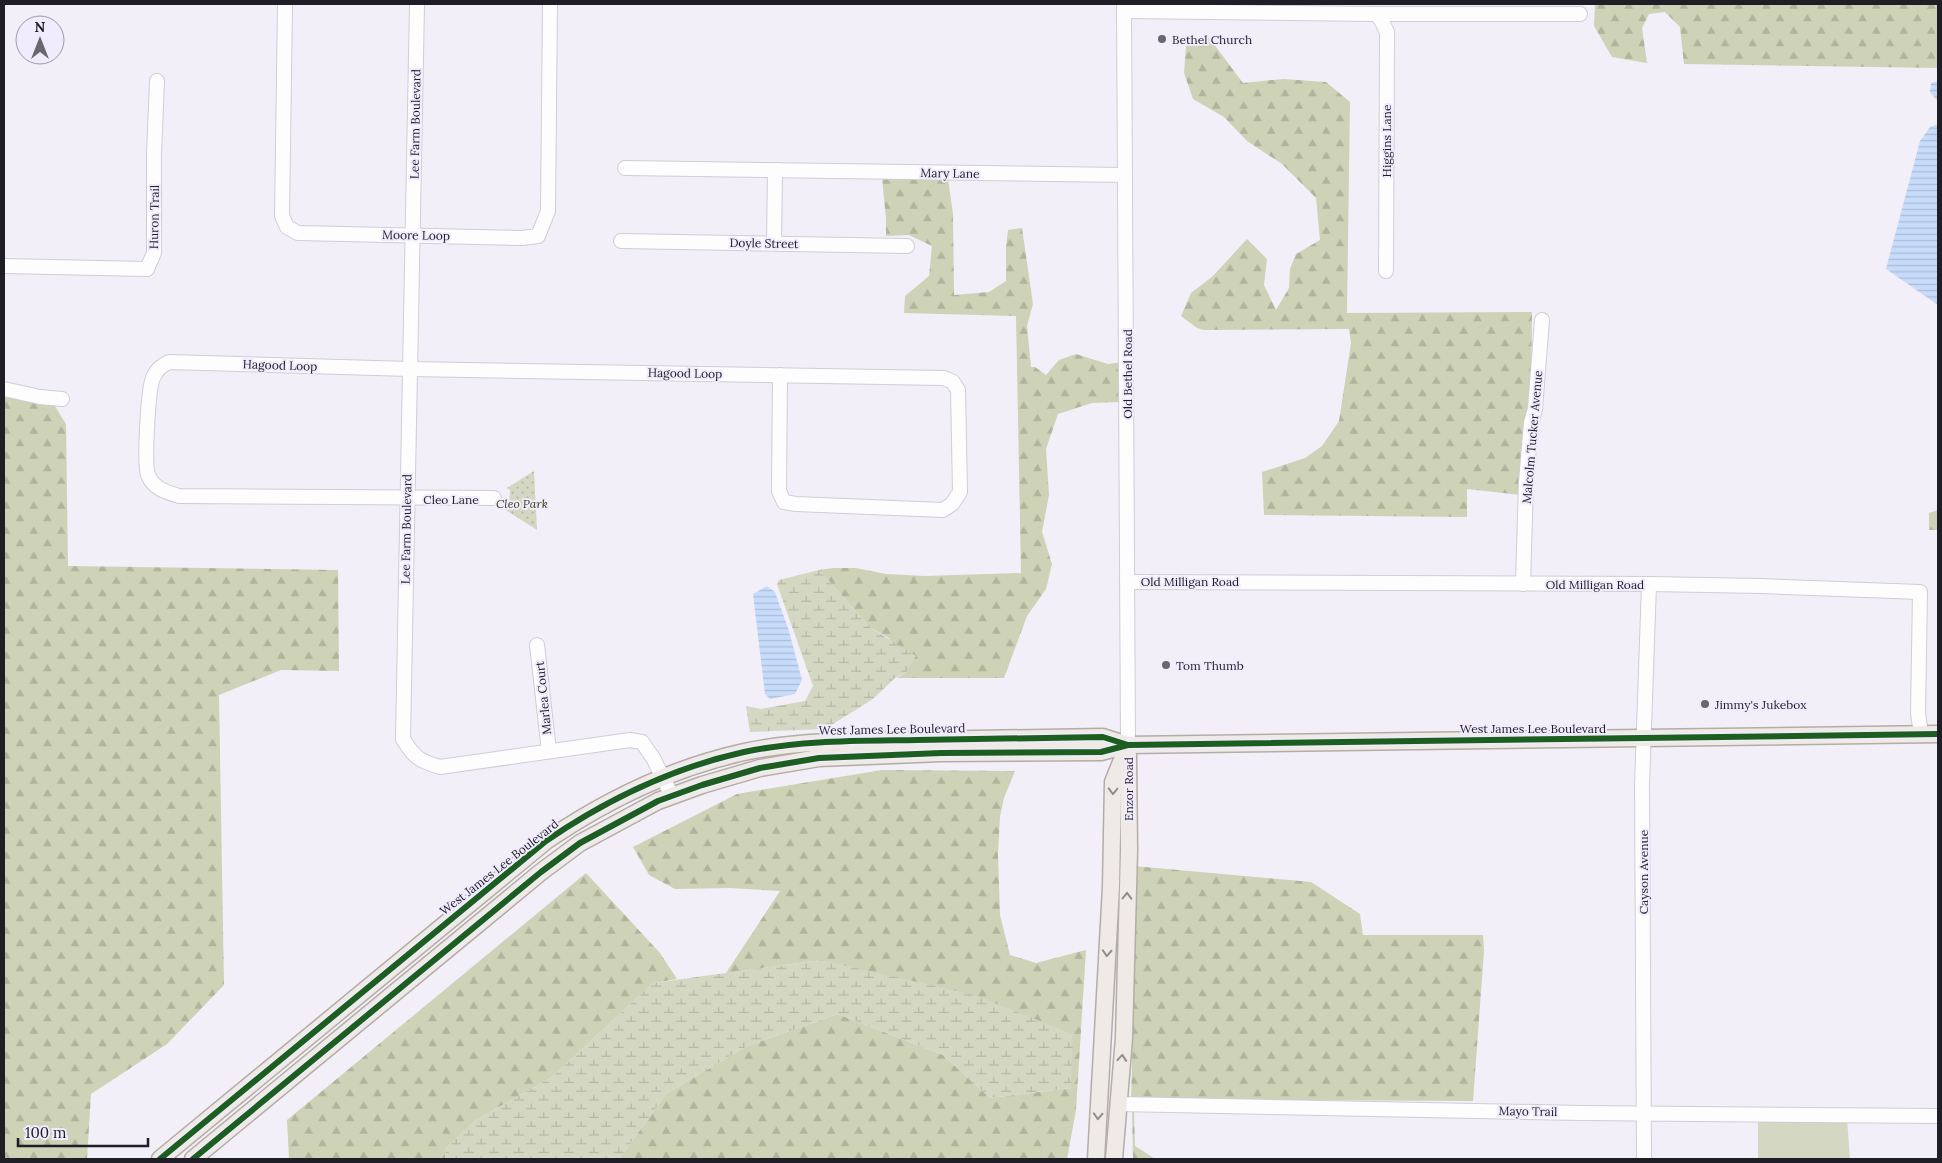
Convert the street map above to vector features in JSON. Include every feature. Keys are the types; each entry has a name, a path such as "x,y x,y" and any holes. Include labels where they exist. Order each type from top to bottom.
{"main road":[{"name":"West James Lee Boulevard","path":"193,1159 541,872 580,843 640,810 672,796 711,782 760,768 819,758 913,754 1101,752 1128,745 1938,734"},
{"name":"West James Lee Boulevard","path":"160,1159 546,841 579,819 628,792 685,769 745,752 810,742 1103,737 1128,745"},
{"name":"Enzor Road","path":"1114,1159 1124,1019 1128,850 1128,745"},
{"name":"Enzor Road","path":"1096,1159 1111,887 1113,782 1128,745"}],"street":[{"name":"Moore Loop","path":"285,4 282,216 286,227 298,233 522,238 538,236 548,211 550,4"},
{"name":"Lee Farm Boulevard","path":"417,4 402,739 412,754 422,762 440,767 630,740 642,742 653,758 672,796"},
{"path":"1124,7 1376,14 1580,14"},
{"name":"Old Bethel Road","path":"1124,7 1128,745"},
{"name":"Higgins Lane","path":"1376,14 1386,32 1386,271"},
{"name":"Huron Trail","path":"4,266 147,269 154,253 154,154 157,81"},
{"name":"Mary Lane","path":"625,168 1125,175"},
{"path":"774,244 775,170"},
{"name":"Doyle Street","path":"621,241 907,246"},
{"name":"Malcolm Tucker Avenue","path":"1523,584 1530,423 1535,409 1542,320"},
{"name":"Hagood Loop","path":"407,499 179,496 159,490 148,476 145,455 152,380 159,368 169,362 410,369 780,375 944,378 953,382 958,390 960,492 952,504 943,510 784,502 779,491 780,375"},
{"path":"4,389 40,397 62,399"},
{"name":"Cleo Lane","path":"407,499 494,498"},
{"name":"Old Milligan Road","path":"1127,582 1649,584 1920,592 1918,705 1921,734"},
{"name":"Cayson Avenue","path":"1644,1159 1644,854 1642,785 1649,584"},
{"name":"Marlea Court","path":"537,645 548,751"},
{"path":"472,901 485,918"},
{"name":"Mayo Trail","path":"1118,1104 1938,1116"}],"green space":[{"path":"1595,4 1938,4 1938,68 1684,64 1680,27 1665,12 1649,14 1642,28 1647,63 1612,57 1594,26"},
{"path":"1207,35 1243,83 1283,79 1326,82 1350,102 1347,313 1532,312 1531,404 1521,495 1467,489 1467,517 1264,515 1262,472 1305,458 1322,446 1339,421 1351,343 1349,329 1203,330 1197,328 1181,316 1191,293 1213,276 1247,239 1267,259 1264,285 1276,310 1289,288 1290,269 1296,254 1320,240 1316,198 1282,164 1247,141 1224,117 1193,99 1184,73 1186,46"},
{"path":"882,178 948,179 953,214 954,295 989,292 1006,281 1008,230 1022,228 1033,304 1027,326 1031,367 1035,367 1046,375 1059,360 1076,354 1108,364 1122,362 1120,402 1092,403 1058,414 1046,449 1049,495 1042,532 1052,564 1046,589 1027,616 1004,678 897,678 906,672 889,638 871,628 819,570 856,568 886,574 925,576 1021,573 1016,316 904,313 905,296 929,276 932,246 909,235 886,236"},
{"path":"4,393 53,403 66,424 68,566 338,570 339,671 281,670 219,695 224,985 167,1044 91,1094 87,1159 4,1159"},
{"name":"Cleo Park","path":"534,471 537,530 504,509 509,507 510,490 507,488"},
{"path":"1938,510 1938,530 1929,530 1929,513"},
{"path":"819,570 871,628 916,656 906,672 895,678 873,699 825,729 750,732 746,706 761,709 805,701 813,686 777,584 779,580"},
{"path":"882,770 1015,771 1004,798 1000,816 998,854 1000,915 1010,955 1036,963 1086,950 1076,1110 1067,1159 619,1159 666,1094 747,1046 838,1014 943,1055 990,1098 1071,1088 821,960 726,973 780,891 729,888 675,889 649,875 633,847 737,794"},
{"path":"1134,866 1311,882 1360,914 1363,935 1483,935 1484,951 1473,1101 1131,1101"},
{"path":"586,873 660,953 677,979 653,983 552,1077 476,1120 446,1148 445,1159 289,1159 287,1120"},
{"path":"821,960 974,995 1073,1034 1071,1088 990,1098 943,1055 838,1014 747,1046 666,1094 619,1159 445,1159 446,1148 476,1120 552,1077 653,983"},
{"path":"1132,1111 1134,1111 1135,1146 1155,1159 1133,1159"},
{"path":"1758,1119 1847,1119 1850,1159 1758,1159"}],"water":[{"path":"1938,81 1938,102 1930,92 1931,83"},
{"path":"1938,124 1938,305 1886,269 1920,141 1930,127"},
{"path":"767,586 775,592 789,631 802,680 795,694 770,699 765,694 753,594"}],"cycle path":[{"path":"193,1159 541,872 580,843 658,801 702,785 760,768 819,758 941,753 1101,752 1128,745 1938,734"},
{"path":"160,1159 546,841 592,812 640,787 717,759 765,748 808,743 1103,737 1128,745"}],"place":[{"name":"Bethel Church","path":"1162,39"},
{"name":"Tom Thumb","path":"1166,665"},
{"name":"Jimmy's Jukebox","path":"1705,704"}]}
